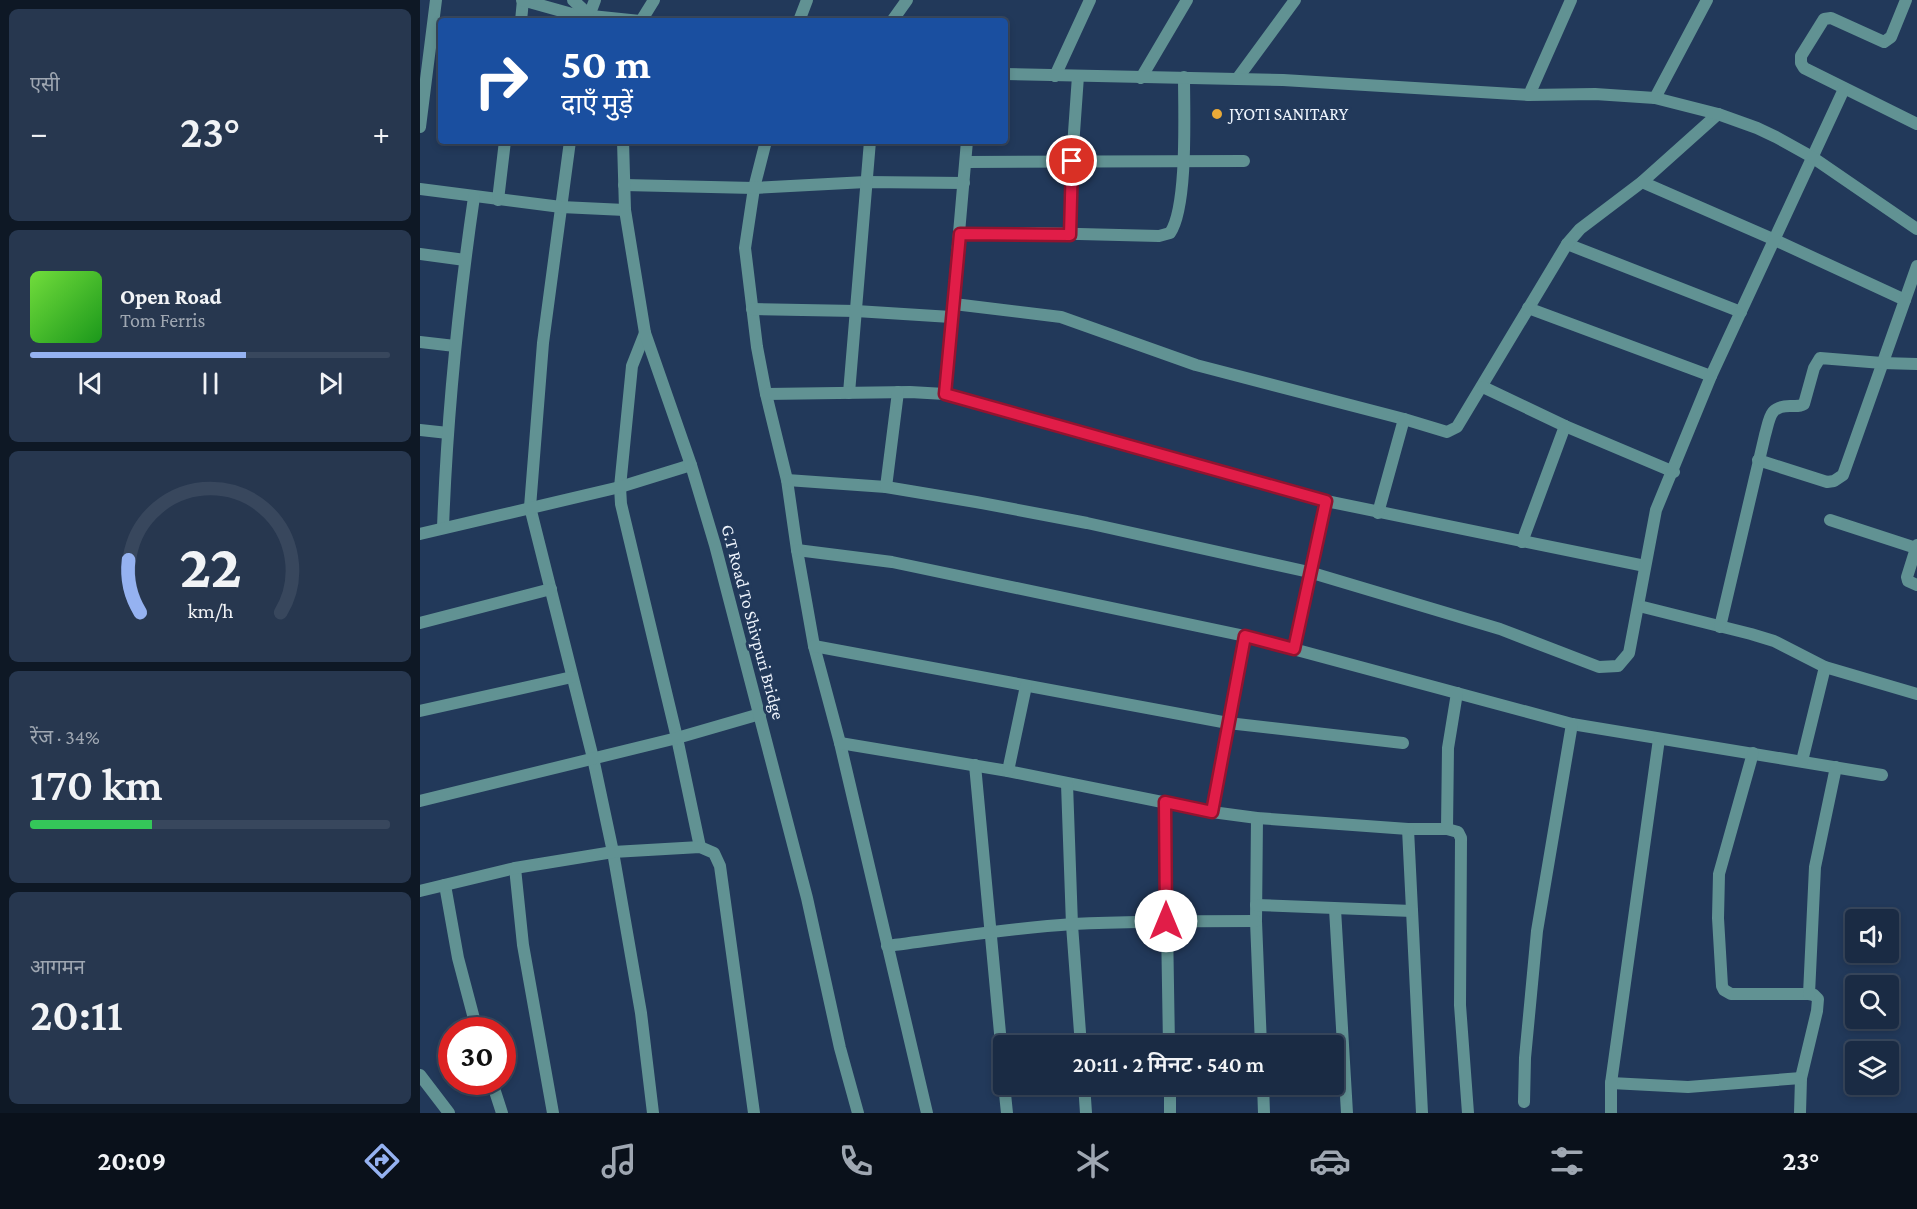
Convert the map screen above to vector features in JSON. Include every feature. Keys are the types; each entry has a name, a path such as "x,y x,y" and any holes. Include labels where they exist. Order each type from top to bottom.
{"street":[{"path":"420,127 436,0"},
{"path":"521,18 523,0 588,18"},
{"path":"573,0 588,18"},
{"path":"588,18 595,0"},
{"path":"642,18 654,0"},
{"path":"800,18 807,0"},
{"path":"894,18 907,0"},
{"path":"1141,78 1187,0"},
{"path":"1237,79 1295,0"},
{"path":"1529,94 1571,0"},
{"path":"1655,98 1707,0"},
{"path":"1906,0 1891,37 1884,42 1832,18 1824,19 1801,56 1801,63 1804,68 1917,124"},
{"path":"1055,76 1085,2"},
{"path":"1008,74 1283,80 1529,94 1595,94 1655,98 1718,114 1757,128 1812,157 1917,229"},
{"path":"1070,235 1078,76"},
{"path":"960,234 1159,236 1170,233 1179,215 1183,161 1184,77"},
{"path":"787,480 886,487 1088,523 1309,572 1500,629 1599,667 1618,666 1629,653 1656,510 1674,471 1711,376 1844,89"},
{"path":"954,304 1061,317 1196,365 1447,432 1453,431 1483,387 1567,244 1580,229 1641,182 1718,114"},
{"path":"498,200 505,144"},
{"path":"570,144 543,343 530,507 593,758 613,852 641,1013 653,1113"},
{"name":"G.T Road To Shivpuri Bridge","path":"623,144 625,210 645,333 691,465 715,545 807,898 840,1048 858,1113"},
{"path":"765,144 754,188 745,248 766,394 787,480 814,646 840,743 927,1113"},
{"path":"849,393 870,144"},
{"path":"945,394 967,144"},
{"path":"966,162 1244,161"},
{"path":"624,185 754,188 866,182 964,183"},
{"path":"1641,182 1905,300"},
{"path":"420,189 561,207 625,210"},
{"path":"443,528 455,346 474,196"},
{"path":"1567,244 1741,312"},
{"path":"420,254 465,260"},
{"path":"1758,460 1822,481 1834,481 1843,475 1917,266"},
{"path":"1528,308 1711,376"},
{"path":"752,309 951,316"},
{"path":"645,333 632,366 620,487 625,526 677,738 700,847"},
{"path":"420,342 455,346"},
{"path":"1720,627 1758,460 1772,414 1779,406 1804,404 1814,368 1820,358 1917,364"},
{"path":"1483,387 1565,426 1674,471"},
{"path":"766,394 898,392 945,394 1326,501 1645,566"},
{"path":"886,487 898,392"},
{"path":"1378,513 1404,419"},
{"path":"1522,542 1565,426"},
{"path":"420,429 448,433"},
{"path":"423,531 620,487 691,465"},
{"path":"1294,649 1326,501"},
{"path":"1830,520 1916,546 1906,577 1917,585"},
{"path":"797,550 892,562 1245,636 1572,724 1882,775"},
{"path":"420,623 551,589"},
{"path":"1639,606 1774,641 1825,667 1917,694"},
{"path":"1212,812 1245,636"},
{"path":"814,646 1228,723 1403,744"},
{"path":"1802,761 1825,667"},
{"path":"420,711 572,676"},
{"path":"1008,771 1026,686"},
{"path":"1447,829 1448,748 1457,693"},
{"path":"420,801 677,738 760,714"},
{"path":"1524,1102 1525,1058 1537,931 1572,724"},
{"path":"1611,1113 1611,1083 1659,739"},
{"path":"840,743 1008,771 1212,812 1257,818 1408,830 1447,829 1458,832 1461,838 1459,993 1468,1113"},
{"path":"1753,753 1719,874 1718,918 1722,986 1731,994 1809,994 1818,999 1801,1078 1800,1113"},
{"path":"975,765 1000,1035"},
{"path":"1809,994 1815,867 1836,767"},
{"path":"1067,784 1072,924 1080,1035"},
{"path":"1165,802 1169,1035"},
{"path":"1257,818 1256,921 1261,1035"},
{"path":"1408,830 1422,1113"},
{"path":"420,891 515,868 613,852 700,847 714,853 720,866 754,1113"},
{"path":"515,868 523,945 553,1113"},
{"path":"445,885 458,958 474,1017"},
{"path":"1256,905 1412,911"},
{"path":"1335,909 1347,1113"},
{"path":"887,946 989,932 1072,924 1256,921"},
{"path":"420,1075 449,1113"},
{"path":"1611,1083 1688,1087 1801,1078"},
{"path":"496,1095 502,1113"},
{"path":"1005,1095 1007,1113"},
{"path":"1085,1095 1086,1113"},
{"path":"1170,1095 1170,1113"},
{"path":"1263,1095 1264,1113"}],"place":[{"name":"JYOTI SANITARY","path":"1217,114"}],"route":[{"path":"1072,161 1070,235 960,234 945,394 1326,501 1294,649 1245,636 1212,812 1165,802 1166,921"}]}
